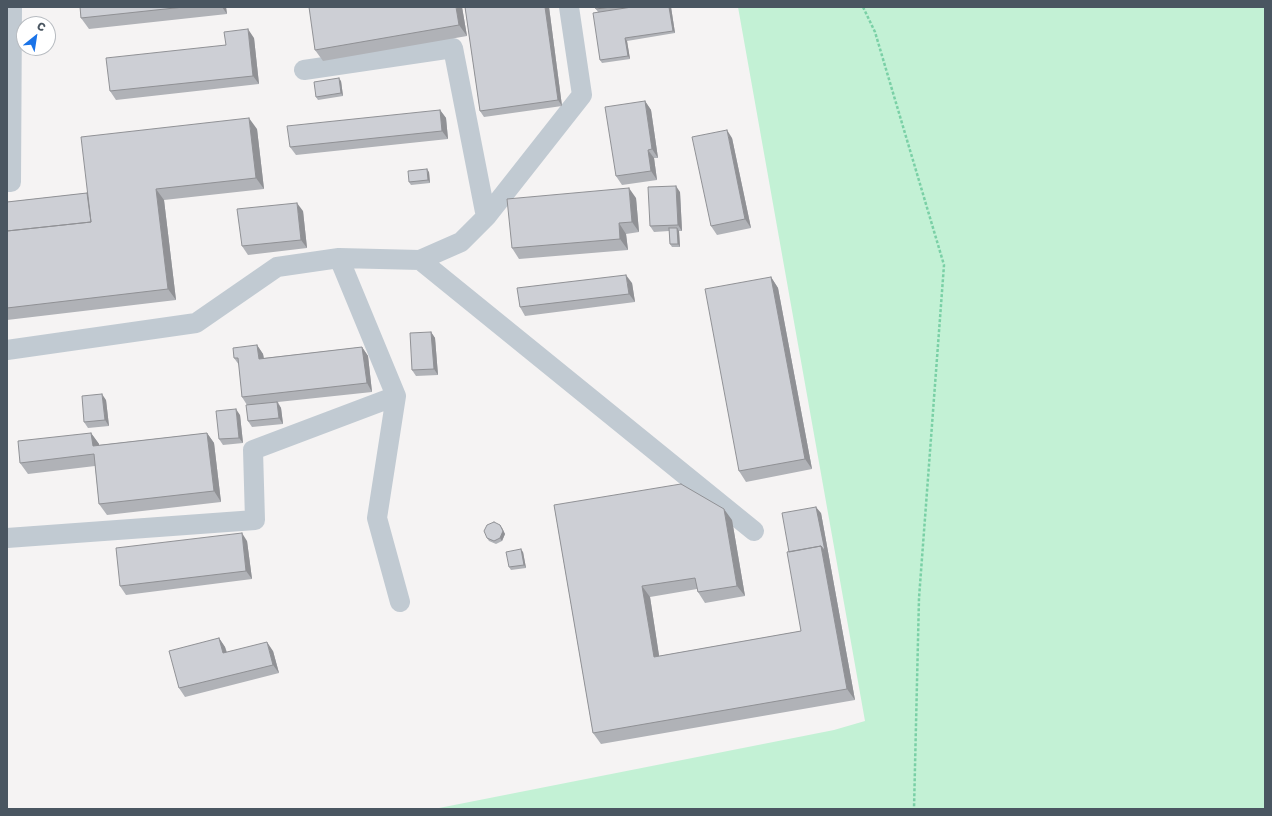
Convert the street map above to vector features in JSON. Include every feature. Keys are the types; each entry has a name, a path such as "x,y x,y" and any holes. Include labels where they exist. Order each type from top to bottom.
{"lane":[{"path":"7,182 11,182 12,7"},
{"path":"7,350 196,323 277,267 339,258 420,260 461,242 486,218 582,95 569,7"},
{"path":"304,70 453,48 486,218"},
{"path":"339,258 396,396 377,518 400,602"},
{"path":"420,260 754,531"},
{"path":"7,538 255,520 253,450 396,396"}],"path":[{"path":"863,7 875,32 944,265 919,598 914,809"}],"green space":[{"path":"738,7 1265,7 1265,809 434,809 834,730 865,721"}],"building":[{"path":"80,7 184,7 81,18"},
{"path":"309,7 456,7 459,25 315,50"},
{"path":"465,7 545,7 558,100 480,111"},
{"path":"595,7 611,7 596,9"},
{"path":"632,7 669,7 673,31 625,38 628,56 600,60 593,13"},
{"path":"248,29 253,76 110,91 106,58 226,45 224,32"},
{"path":"339,78 341,93 316,97 314,82"},
{"path":"645,101 652,149 648,150 651,171 616,176 605,107"},
{"path":"440,110 442,131 290,147 287,126"},
{"path":"249,118 256,178 156,189 168,289 7,308 7,231 91,222 81,137"},
{"path":"727,130 745,219 711,226 692,137"},
{"path":"427,169 428,180 409,182 408,171"},
{"path":"676,186 678,225 650,226 648,187"},
{"path":"629,188 632,222 619,223 620,239 512,248 507,199"},
{"path":"87,193 91,222 7,231 7,202"},
{"path":"297,203 301,240 242,246 237,209"},
{"path":"669,228 677,228 678,244 670,244"},
{"path":"626,275 629,294 520,307 517,288"},
{"path":"771,277 805,459 739,471 705,289"},
{"path":"431,332 434,369 412,370 410,333"},
{"path":"257,345 259,359 362,347 367,383 242,397 238,358 234,358 233,348"},
{"path":"102,394 105,420 84,422 82,396"},
{"path":"277,402 279,418 248,421 246,405"},
{"path":"236,409 239,438 219,439 216,411"},
{"path":"91,433 93,446 207,433 214,491 99,504 94,454 20,463 18,441"},
{"path":"681,484 724,509 737,586 698,592 695,578 642,586 654,657 801,631 787,552 821,546 847,689 593,733 554,505"},
{"path":"816,507 825,551 821,546 789,552 782,513"},
{"path":"494,522 500,525 503,531 500,538 494,541 487,538 484,531 487,525"},
{"path":"242,533 246,571 120,586 116,548"},
{"path":"521,549 524,565 509,567 506,552"},
{"path":"219,638 223,653 267,642 273,665 179,688 169,651"}]}
